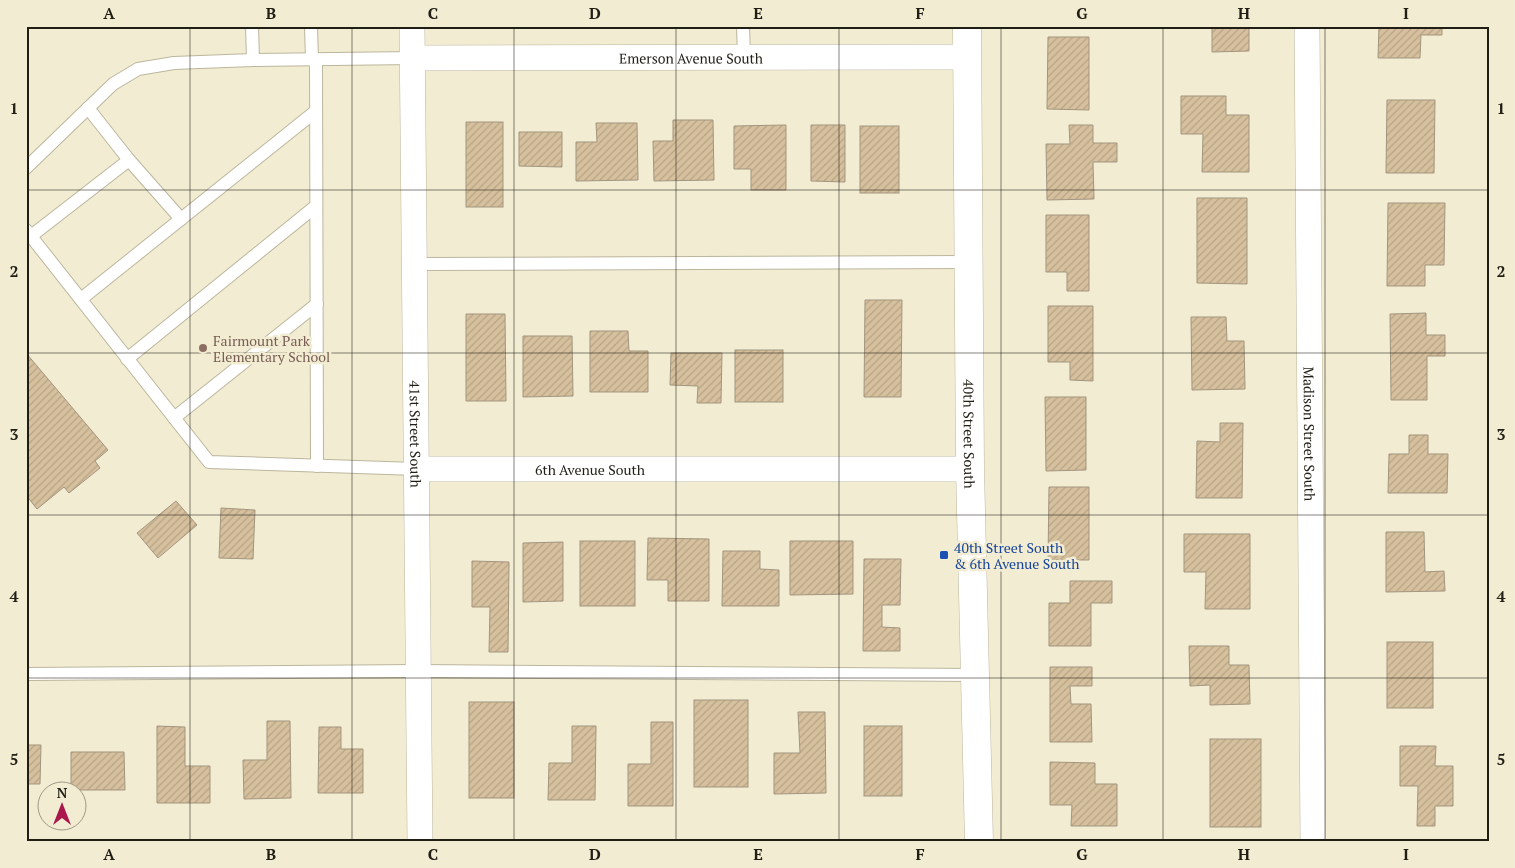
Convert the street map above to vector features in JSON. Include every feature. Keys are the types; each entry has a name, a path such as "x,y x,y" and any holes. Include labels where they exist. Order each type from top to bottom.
{"street":[{"name":"41st Street South","path":"412,26 420,842"},
{"name":"40th Street South","path":"967,26 970,469 978,842"},
{"name":"Madison Street South","path":"1307,26 1312,842"},
{"name":"Emerson Avenue South","path":"413,58 968,56"},
{"name":"6th Avenue South","path":"416,469 970,469"}],"lane":[{"path":"252,26 253,60"},
{"path":"311,26 316,111 317,466"},
{"path":"744,26 744,57"},
{"path":"26,168 113,84 138,69 174,62 413,58"},
{"path":"88,108 129,160 181,219"},
{"path":"80,299 316,111"},
{"path":"129,160 28,233 174,418 317,304"},
{"path":"128,359 316,206"},
{"path":"414,264 969,262"},
{"name":"6th Avenue South","path":"174,418 209,462 416,469"},
{"path":"26,674 418,672 975,675"}],"building":[{"path":"26,26 28,26 27,110 26,110"},
{"path":"1193,26 1249,26 1249,51 1212,52 1212,28 1193,28"},
{"path":"1379,26 1442,26 1442,35 1421,35 1420,58 1378,58"},
{"path":"1048,37 1089,37 1089,110 1047,109"},
{"path":"1181,96 1226,96 1226,115 1249,115 1249,172 1202,172 1203,134 1181,134"},
{"path":"1387,100 1435,100 1434,173 1386,173"},
{"path":"673,120 713,120 714,180 654,181 653,141 673,141"},
{"path":"466,122 503,122 503,207 466,207"},
{"path":"596,123 637,123 638,180 576,181 576,142 597,142"},
{"path":"786,125 786,190 751,190 751,169 734,169 734,126"},
{"path":"811,125 845,125 845,182 811,181"},
{"path":"1069,125 1093,125 1093,143 1117,143 1117,162 1093,162 1094,199 1047,200 1046,144 1070,144"},
{"path":"860,126 899,126 899,193 860,193"},
{"path":"519,132 562,132 562,167 519,166"},
{"path":"1197,198 1247,198 1247,284 1197,283"},
{"path":"1388,203 1445,203 1444,265 1425,265 1425,286 1387,286"},
{"path":"1046,215 1089,215 1089,291 1067,291 1067,272 1046,272"},
{"path":"865,300 902,300 901,397 864,397"},
{"path":"1048,306 1093,306 1093,381 1070,380 1070,362 1048,362"},
{"path":"1426,313 1426,335 1445,335 1445,356 1427,356 1427,400 1391,400 1390,314"},
{"path":"466,314 505,314 506,401 466,401"},
{"path":"1191,317 1226,317 1227,341 1244,341 1245,389 1192,390"},
{"path":"590,331 628,331 629,351 648,351 648,392 590,392"},
{"path":"523,336 572,336 573,396 523,397"},
{"path":"735,350 783,350 783,402 735,402"},
{"path":"26,353 108,450 95,461 100,468 69,493 64,487 37,509 26,495"},
{"path":"671,353 722,353 721,403 697,403 698,386 670,385"},
{"path":"1045,397 1086,397 1086,470 1046,471"},
{"path":"1220,423 1243,423 1242,498 1196,498 1197,441 1220,442"},
{"path":"1409,435 1428,435 1428,454 1448,454 1447,493 1388,493 1389,454 1409,454"},
{"path":"1049,487 1089,487 1089,560 1048,560"},
{"path":"176,501 197,525 158,558 137,533"},
{"path":"221,508 255,510 253,559 219,558"},
{"path":"1386,532 1424,532 1425,572 1444,571 1445,591 1386,592"},
{"path":"1184,534 1250,534 1250,609 1205,609 1206,572 1184,572"},
{"path":"648,538 709,539 709,601 668,601 668,580 647,580"},
{"path":"580,541 635,541 635,606 580,606"},
{"path":"790,541 853,541 853,594 790,595"},
{"path":"563,542 563,601 523,602 523,543"},
{"path":"723,551 760,551 760,569 779,570 779,606 722,606"},
{"path":"864,559 901,559 900,605 882,605 882,627 900,628 900,651 863,651"},
{"path":"472,561 509,562 508,652 489,652 490,607 472,607"},
{"path":"1070,581 1112,581 1112,603 1091,603 1091,646 1049,646 1049,603 1070,603"},
{"path":"1387,642 1433,642 1433,708 1387,708"},
{"path":"1189,646 1229,646 1229,665 1249,665 1250,704 1210,705 1210,685 1190,686"},
{"path":"1050,667 1092,667 1092,686 1070,686 1071,704 1091,704 1092,742 1050,742"},
{"path":"694,700 748,700 748,787 694,787"},
{"path":"469,702 514,702 514,798 469,798"},
{"path":"798,712 825,712 826,793 774,794 774,753 800,753"},
{"path":"267,721 290,721 291,798 244,799 243,760 267,760"},
{"path":"651,722 673,722 673,806 628,806 628,764 651,764"},
{"path":"157,726 185,727 185,766 210,766 210,803 157,803"},
{"path":"572,726 596,726 595,800 548,800 549,763 572,763"},
{"path":"864,726 902,726 902,796 864,796"},
{"path":"319,727 341,727 341,749 363,749 363,793 318,793"},
{"path":"1210,739 1261,739 1261,827 1210,827"},
{"path":"26,745 41,745 40,780 38,780 38,784 26,784"},
{"path":"1400,746 1436,746 1435,766 1453,766 1453,806 1435,806 1435,826 1417,826 1418,786 1400,786"},
{"path":"71,752 124,752 125,790 88,790 88,780 71,780"},
{"path":"1050,762 1095,763 1095,784 1117,784 1117,826 1071,826 1072,805 1050,805"}],"place":[{"name":"Fairmount Park Elementary School","path":"203,348"},
{"name":"40th Street South & 6th Avenue South","path":"944,555"}]}
